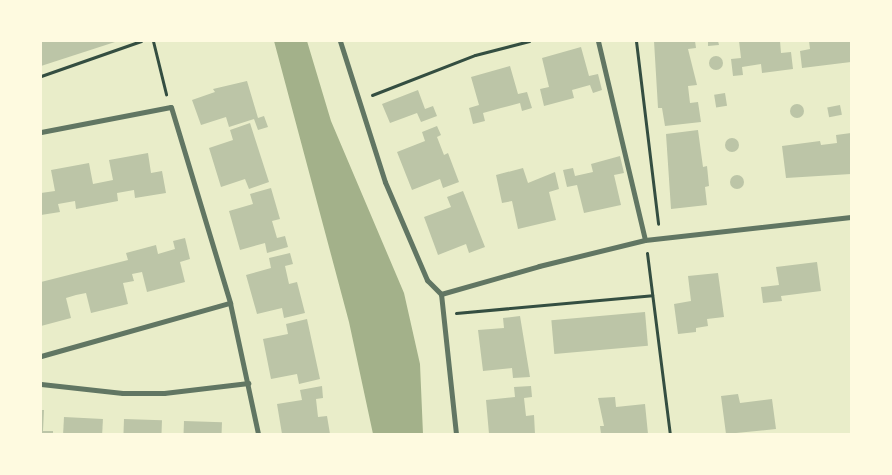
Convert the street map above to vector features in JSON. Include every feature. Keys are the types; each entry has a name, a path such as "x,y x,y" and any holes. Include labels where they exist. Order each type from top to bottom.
{"street":[{"path":"340,41 385,182 426,280 441,294 456,434"},
{"path":"598,41 645,240"},
{"path":"41,132 171,107 230,303 258,434"},
{"path":"441,294 539,266 645,240 851,216"},
{"path":"41,356 230,303"},
{"path":"41,384 123,393 164,392 248,383"}],"path":[{"path":"41,76 141,41"},
{"path":"153,41 171,107"},
{"path":"358,101 457,61 529,41"},
{"path":"636,41 660,238"},
{"path":"645,240 670,434"},
{"path":"443,315 652,295"}],"shaded area":[{"path":"274,41 307,41 331,121 404,293 420,364 423,434 373,434 349,322"}],"building":[{"path":"41,41 115,41 115,42 41,66"},
{"path":"654,41 695,41 696,48 688,49 697,85 688,86 690,103 698,102 701,122 665,126 662,108 658,108"},
{"path":"708,41 718,41 719,45 708,46"},
{"path":"739,41 780,41 781,53 791,52 793,69 762,73 761,64 742,67 743,75 733,76 731,59 741,58"},
{"path":"809,41 850,41 851,62 802,68 800,51 810,49"},
{"path":"581,47 589,76 598,74 602,90 593,93 590,85 572,90 574,98 544,106 540,89 549,87 542,58"},
{"path":"716,56 721,58 723,63 721,68 716,70 711,68 709,63 711,58"},
{"path":"510,66 518,94 527,92 532,108 522,111 520,103 501,108 483,113 485,121 473,124 469,108 479,105 471,77"},
{"path":"247,81 258,118 264,116 268,127 258,130 254,119 229,127 226,117 201,125 192,100 215,92 213,89"},
{"path":"418,90 425,109 433,106 437,116 421,122 417,113 390,123 382,104"},
{"path":"725,93 727,106 716,108 714,95"},
{"path":"797,104 802,106 804,111 802,116 797,118 792,116 790,111 792,106"},
{"path":"840,105 842,115 829,117 827,107"},
{"path":"250,123 269,182 249,189 245,179 221,187 209,148 233,140 230,130"},
{"path":"437,126 441,135 437,137 444,155 448,153 459,182 443,188 440,179 412,190 397,152 425,141 422,132"},
{"path":"698,130 703,167 707,166 709,186 705,187 707,205 671,209 666,134"},
{"path":"851,133 851,174 786,178 782,146 820,141 821,145 837,143 836,135"},
{"path":"732,138 737,140 739,145 737,150 732,152 727,150 725,145 727,140"},
{"path":"148,153 151,173 162,171 166,193 135,198 134,190 117,193 118,201 76,209 75,201 58,204 60,212 41,215 41,193 55,191 51,170 89,163 93,184 113,180 109,160"},
{"path":"620,156 624,173 614,175 621,205 584,213 577,185 567,187 563,170 573,168 575,176 593,172 591,164"},
{"path":"523,168 528,183 555,172 559,189 549,192 556,220 518,229 512,201 502,203 496,175"},
{"path":"737,175 742,177 744,182 742,187 737,189 732,187 730,182 732,177"},
{"path":"271,188 280,219 272,221 277,238 285,236 288,247 267,253 265,243 240,250 229,211 253,204 250,194"},
{"path":"463,191 485,247 469,253 466,244 438,255 424,217 451,207 447,197"},
{"path":"185,238 190,259 180,262 185,282 147,292 142,272 132,274 134,281 123,283 128,304 91,313 86,293 76,295 66,298 71,318 41,326 41,282 128,260 126,253 156,245 158,254 175,249 173,241"},
{"path":"290,253 293,264 285,266 289,284 297,282 305,313 284,318 282,308 257,314 246,275 271,268 269,258"},
{"path":"817,262 821,291 781,296 782,301 763,303 761,287 779,285 776,267"},
{"path":"718,273 724,317 707,319 708,326 696,328 696,332 678,334 674,304 691,301 688,276"},
{"path":"645,312 648,346 554,354 551,320"},
{"path":"520,316 530,377 513,378 512,368 483,371 478,330 504,328 503,318"},
{"path":"307,319 320,379 299,384 297,374 271,379 263,339 288,334 286,324"},
{"path":"322,386 323,398 316,399 318,417 327,416 330,434 282,434 277,404 302,400 300,390"},
{"path":"531,386 532,397 524,398 526,416 534,415 535,434 489,434 486,400 515,397 514,387"},
{"path":"738,394 740,403 772,399 776,429 726,434 721,396"},
{"path":"615,397 616,407 645,404 648,434 601,434 600,426 604,426 598,398"},
{"path":"41,410 44,410 43,431 53,431 53,434 41,434"},
{"path":"64,417 103,419 102,434 63,434"},
{"path":"124,419 162,420 161,434 123,434"},
{"path":"184,421 222,422 222,434 184,434"}]}
